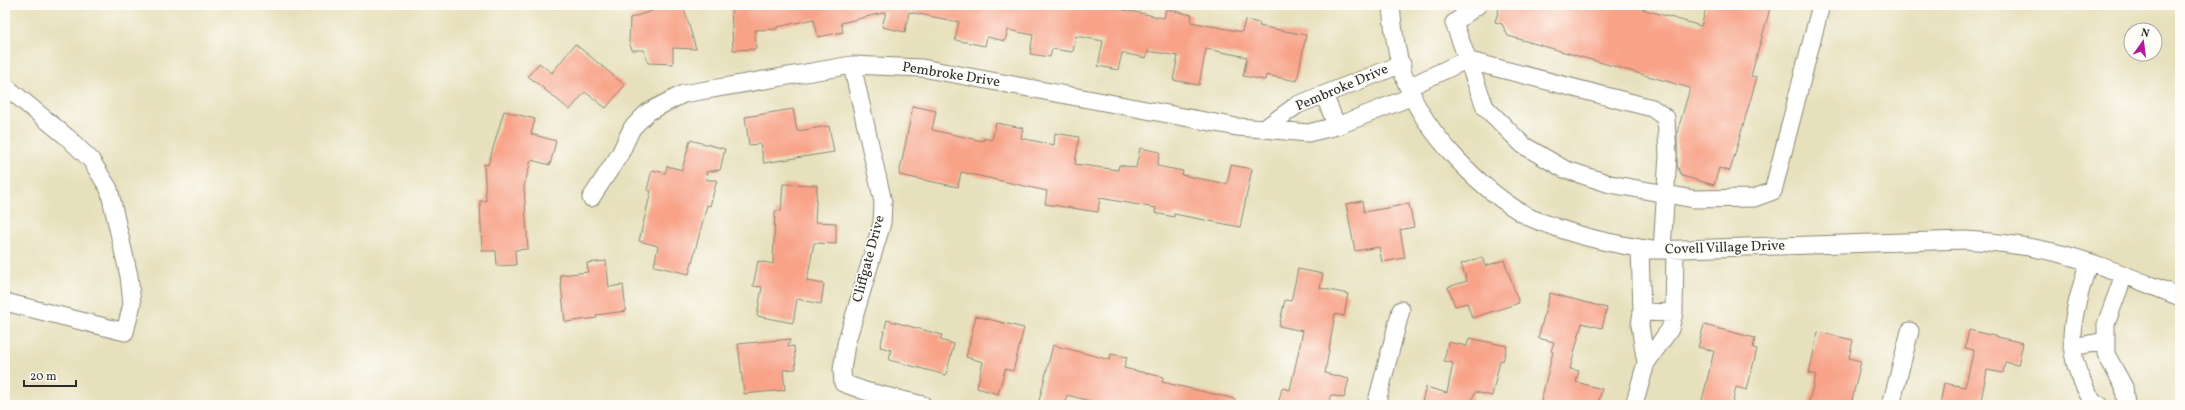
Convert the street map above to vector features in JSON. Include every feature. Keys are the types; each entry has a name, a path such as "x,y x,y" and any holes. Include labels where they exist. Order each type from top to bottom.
{"street":[{"name":"Covell Village Drive","path":"1391,5 1394,37 1411,91 1424,118 1453,155 1492,191 1530,217 1582,237 1615,245 1669,250 1965,240 2013,244 2055,252 2124,275 2180,297"},
{"path":"1478,5 1454,23 1466,60 1485,107 1523,145 1564,169 1610,184 1664,195 1694,199 1754,198 1773,191 1821,5"},
{"name":"Pembroke Drive","path":"591,198 620,154 632,128 648,112 683,94 852,65 922,68 1237,127 1308,133 1337,126 1411,91 1466,60"},
{"path":"1466,60 1652,108 1666,118 1668,155 1664,195 1674,312 1670,329 1646,363 1634,405"},
{"name":"Pembroke Drive","path":"1264,129 1297,105 1402,64"},
{"name":"Cliffgate Drive","path":"852,65 882,202 882,223 846,344 842,370 843,383 865,391 923,405"},
{"path":"5,86 67,137 91,160 108,189 131,290 132,304 125,332 5,302"},
{"path":"1324,95 1337,126"},
{"path":"1640,248 1642,312 1640,325 1646,363"},
{"path":"2088,263 2071,327 2072,347 2075,368 2092,401 2099,405"},
{"path":"2124,275 2106,324 2106,354 2124,387 2126,405"},
{"path":"1376,405 1401,310"},
{"path":"1642,312 1674,312"},
{"path":"1891,405 1910,331"},
{"path":"2072,347 2106,341"}],"building":[{"path":"652,5 683,5 696,49 673,48 673,64 648,63 644,50 632,50 629,42 630,18 652,11"},
{"path":"731,5 1101,5 1164,18 1166,9 1192,15 1191,22 1242,32 1245,20 1260,23 1259,26 1306,35 1297,81 1266,75 1265,80 1243,76 1247,57 1206,49 1199,85 1173,80 1178,56 1148,51 1146,58 1122,53 1118,70 1098,66 1103,41 1076,36 1073,52 1052,49 1050,57 1030,54 1033,35 1008,30 1005,41 987,37 985,46 955,40 959,22 909,12 905,32 882,27 886,12 841,23 843,32 818,37 814,19 777,27 777,29 755,30 756,49 733,50"},
{"path":"1500,5 1628,5 1701,26 1707,5 1771,5 1751,76 1757,77 1730,171 1719,168 1714,185 1682,176 1677,166 1677,133 1690,88 1508,36 1502,24 1495,22"},
{"path":"575,44 625,85 606,108 585,92 570,110 528,76 539,63 552,73"},
{"path":"913,106 936,111 932,130 983,141 984,138 992,140 996,123 1023,128 1021,138 1054,145 1055,133 1079,137 1075,164 1118,170 1119,165 1136,168 1140,148 1160,152 1157,166 1183,171 1182,175 1227,184 1231,165 1252,169 1240,227 1174,214 1174,217 1155,213 1156,208 1100,198 1098,212 1045,204 1047,191 961,172 958,187 899,175"},
{"path":"793,109 797,131 829,126 834,152 764,163 760,144 749,145 745,117"},
{"path":"504,111 535,119 531,134 556,141 550,165 531,160 524,187 528,249 515,250 516,265 497,266 496,251 482,251 480,201 486,201 484,164 488,165"},
{"path":"690,140 725,149 720,170 706,172 707,180 717,180 710,206 707,205 689,274 654,266 658,246 639,241 651,191 647,190 652,170 665,173 667,166 682,170"},
{"path":"783,184 817,185 815,222 836,223 836,244 814,243 807,281 824,284 821,304 797,299 793,323 757,316 762,287 753,286 758,261 773,264 775,211 781,211"},
{"path":"1362,201 1364,212 1409,204 1414,227 1400,230 1405,258 1382,262 1379,247 1355,251 1346,204"},
{"path":"1482,257 1485,266 1504,260 1519,303 1472,318 1467,303 1455,306 1448,287 1467,281 1461,264"},
{"path":"606,261 609,287 623,285 626,311 596,315 597,318 565,322 560,275 588,272 587,263"},
{"path":"1298,269 1323,274 1320,288 1348,294 1344,316 1335,314 1325,373 1349,379 1344,398 1331,395 1328,405 1278,405 1282,388 1290,390 1303,331 1279,326 1285,300 1291,301"},
{"path":"1550,293 1607,308 1602,328 1582,323 1570,369 1579,371 1576,382 1602,389 1598,405 1540,405 1554,342 1538,338"},
{"path":"976,316 1024,328 1013,371 1005,369 998,394 977,388 983,362 966,357"},
{"path":"887,320 942,335 940,340 954,344 946,375 889,360 891,350 880,347"},
{"path":"1704,325 1755,338 1753,348 1757,349 1747,390 1736,387 1732,405 1701,405 1714,351 1698,347"},
{"path":"1969,330 2023,343 2018,365 2005,362 2003,373 1987,370 1980,405 1940,405 1944,383 1965,387 1974,350 1965,348"},
{"path":"1818,332 1853,340 1849,358 1861,361 1851,405 1808,405 1816,375 1809,373"},
{"path":"1469,338 1507,346 1503,361 1500,360 1492,396 1475,392 1472,400 1474,401 1474,405 1421,405 1426,387 1447,393 1453,363 1444,361 1448,342 1467,346"},
{"path":"790,339 788,347 794,346 796,369 783,370 785,390 744,394 738,344"},
{"path":"1053,345 1110,360 1111,354 1127,357 1124,368 1163,377 1162,382 1235,399 1235,405 1106,405 1067,395 1065,405 1038,405"}]}
